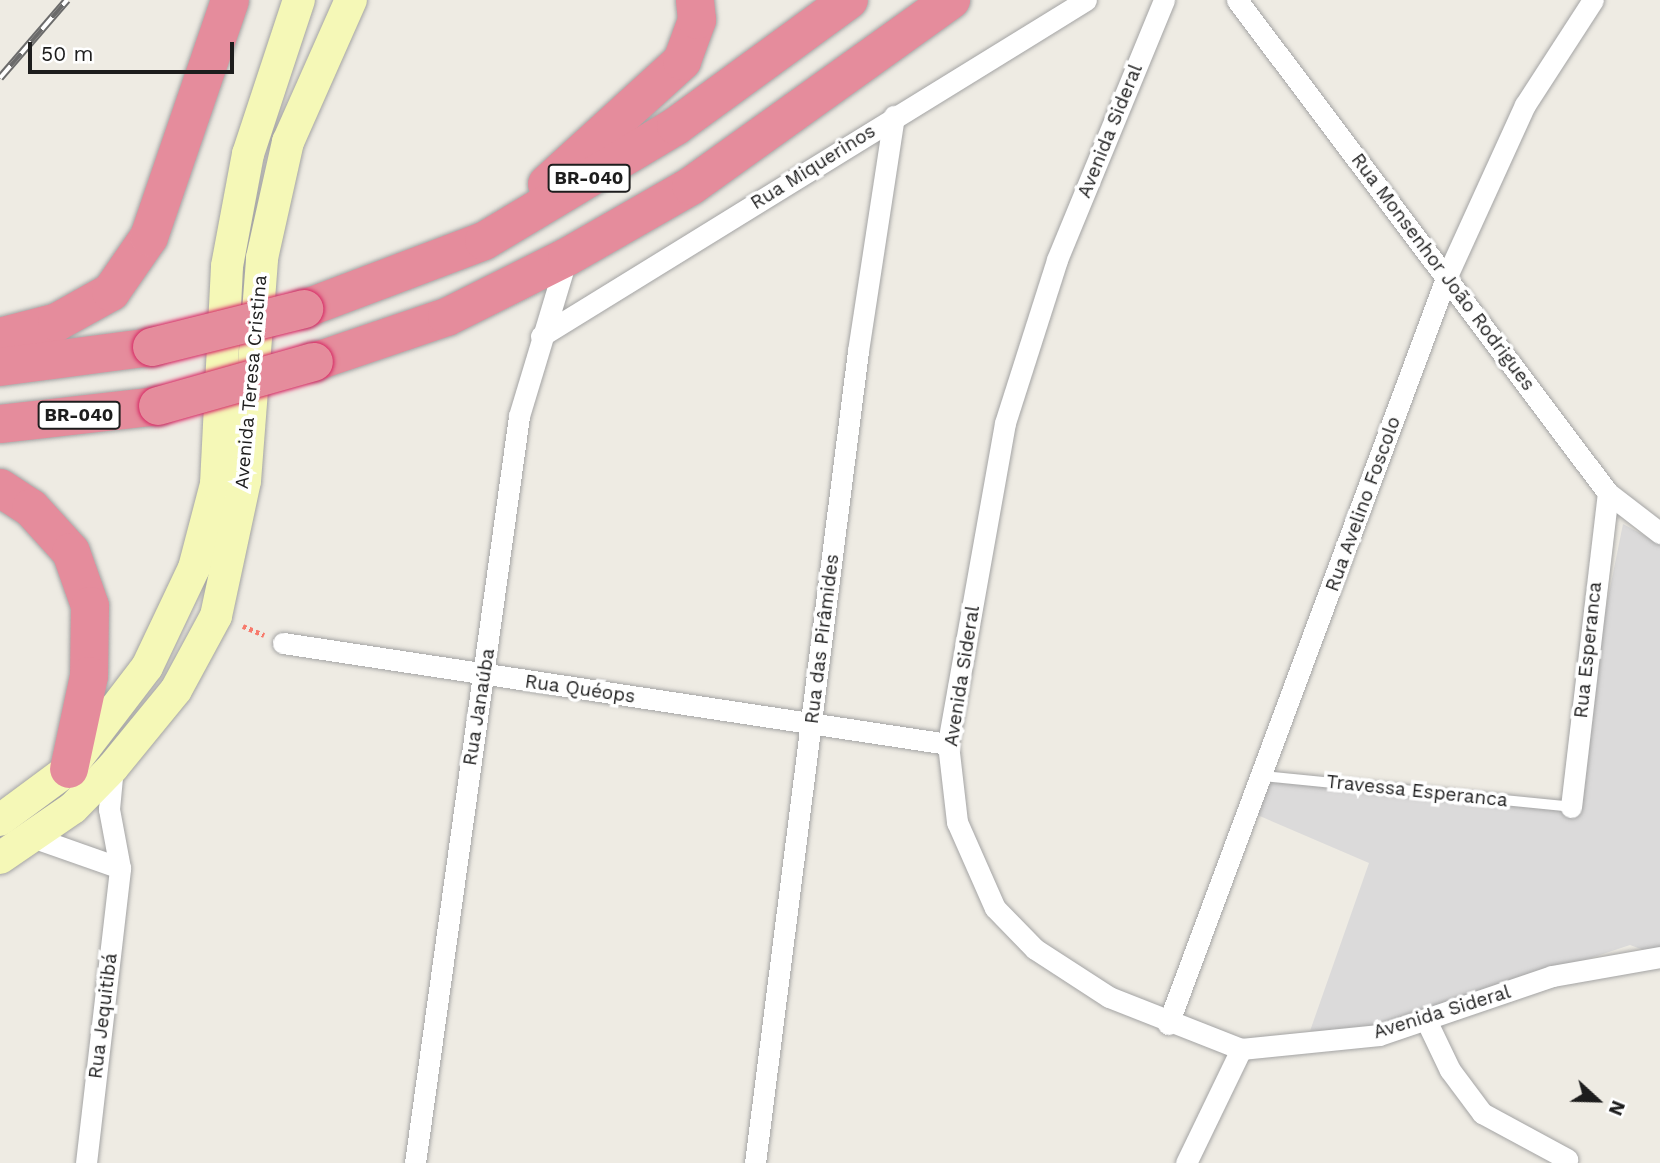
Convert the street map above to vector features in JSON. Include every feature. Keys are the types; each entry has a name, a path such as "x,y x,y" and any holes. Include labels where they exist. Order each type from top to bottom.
{"highway":[{"path":"0,337 57,322 111,292 149,237 230,0"},
{"path":"484,241 682,61 697,20 695,0"},
{"name":"BR-040","path":"0,367 152,347 303,309 484,241 676,126 849,0"},
{"name":"BR-040","path":"0,424 158,406 314,362 447,317 567,257 691,186 951,0"},
{"path":"0,488 31,509 71,552 90,606 89,676 69,769"}],"main road":[{"name":"Avenida Teresa Cristina","path":"0,820 69,769 147,667 194,568 216,484 227,266 248,154 299,0"},
{"name":"Avenida Teresa Cristina","path":"0,858 35,838 113,767 176,690 216,616 245,481 262,258 288,142 351,0"}],"street":[{"name":"Rua Miquerinos","path":"541,336 1086,0"},
{"name":"Avenida Sideral","path":"1164,0 1057,260 1006,423 948,744 957,822 995,908 1035,949 1109,997 1168,1024 1241,1049 1379,1035 1552,976 1660,957"},
{"name":"Rua Monsenhor João Rodrigues","path":"1237,0 1608,493 1660,533"},
{"name":"Rua Avelino Foscolo","path":"1168,1024 1263,776 1446,278 1525,105 1593,0"},
{"name":"Rua das Pirâmides","path":"755,1163 811,722 894,116"},
{"name":"Rua Janaúba","path":"415,1163 519,416 567,257"},
{"name":"Rua Esperanca","path":"1571,807 1608,493"},
{"name":"Rua Quéops","path":"283,643 948,744"},
{"name":"Rua Jequitibá","path":"86,1163 120,868 109,809 113,767"},
{"path":"35,838 120,868"},
{"path":"1426,1020 1450,1070 1482,1113 1567,1159"},
{"path":"1186,1163 1241,1049"}],"lane":[{"name":"Travessa Esperanca","path":"1263,776 1571,807"}],"path":[{"path":"216,616 283,643"}],"shaded area":[{"path":"1623,524 1660,544 1660,956 1630,945 1368,1032 1310,1031 1369,863 1241,808 1264,774 1565,811"}],"railway":[{"path":"0,78 67,0"}]}
